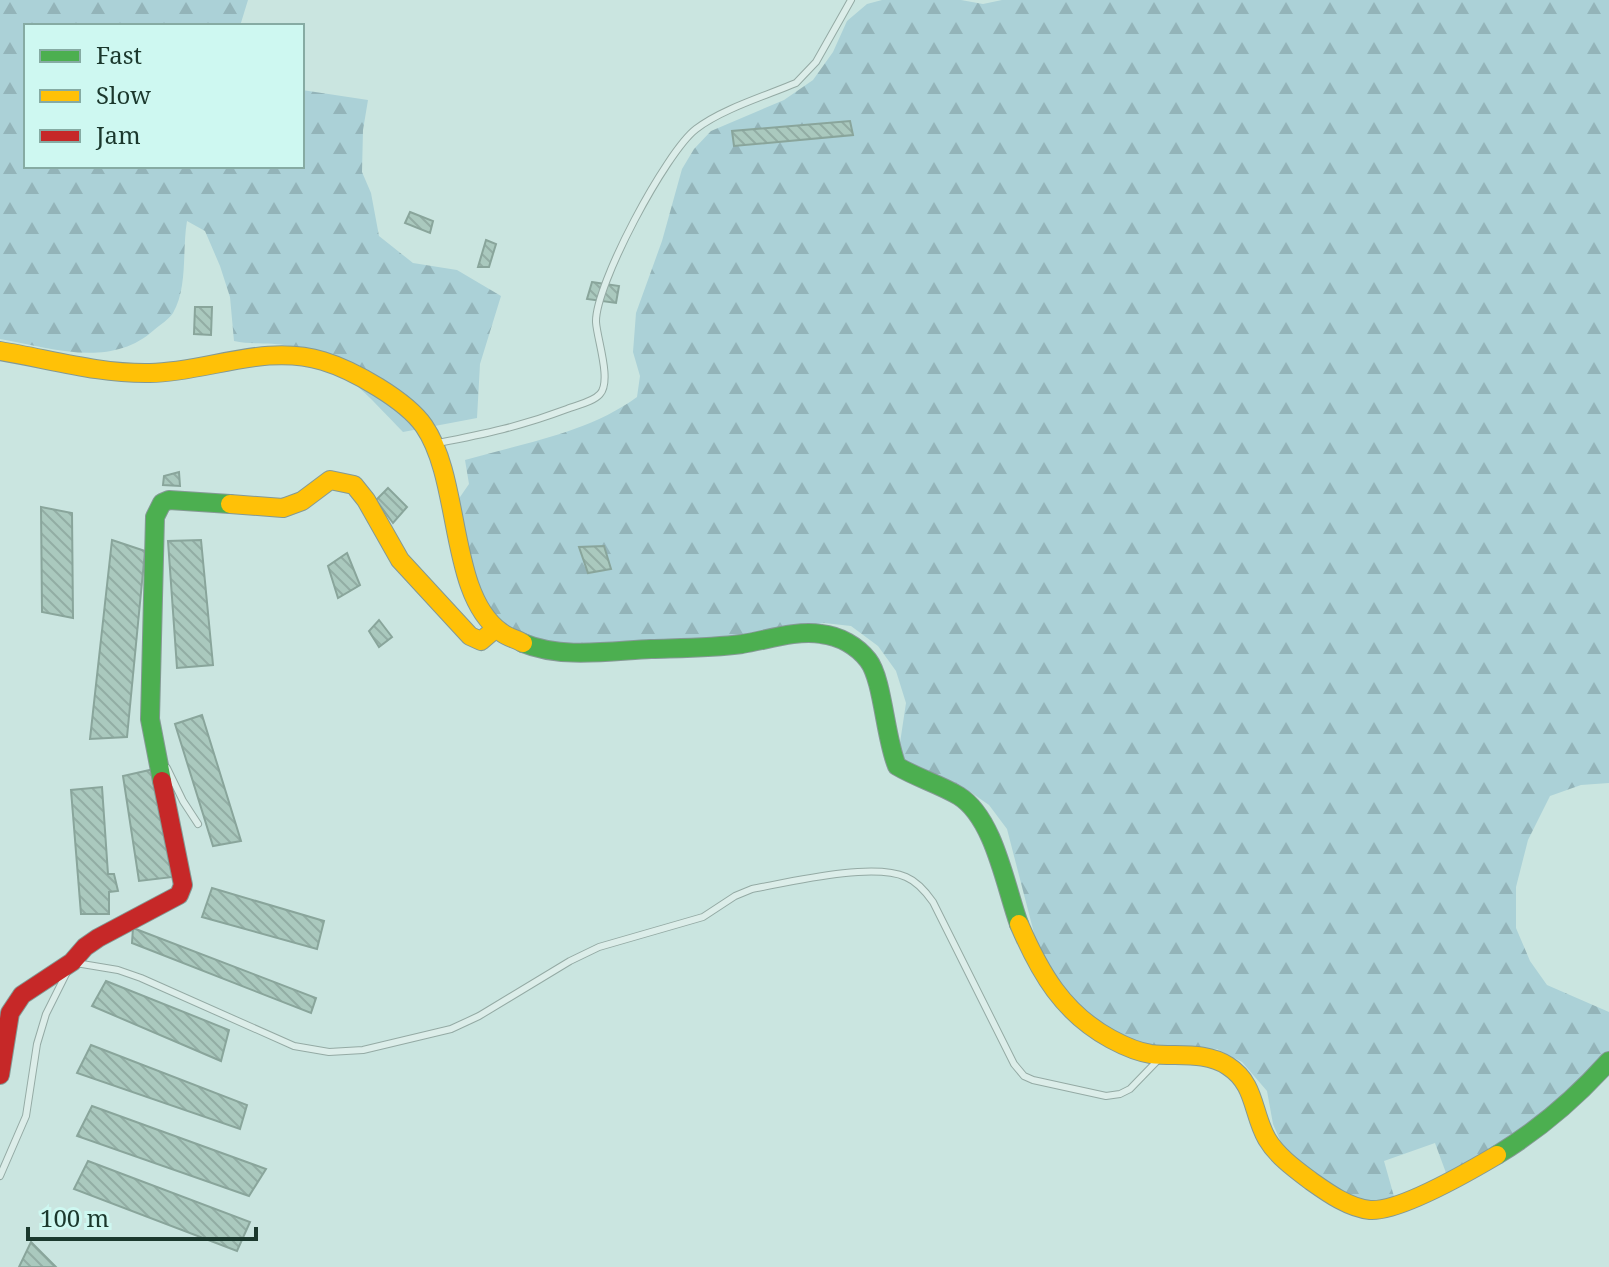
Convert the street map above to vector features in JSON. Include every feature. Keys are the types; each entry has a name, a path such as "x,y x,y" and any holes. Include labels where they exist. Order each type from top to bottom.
{"main road":[{"path":"0,351 104,369 150,373 274,353 296,354 349,372 412,413 425,427 448,485 471,589 478,606 495,629 525,645 562,651 704,648 811,633 825,633 845,641 874,669 890,750 897,766 954,793 970,804 984,821 1035,959 1068,1008 1083,1021 1127,1047 1145,1053 1205,1056 1218,1060 1238,1074 1254,1094 1264,1137 1273,1149 1331,1193 1370,1210 1380,1209 1455,1179 1547,1123 1579,1096 1609,1061"},
{"path":"0,1075 10,1013 22,995 72,962 98,938 179,895 183,885 150,719 155,517 162,503 169,500 283,508 302,501 330,480 354,485 400,560 470,636 481,641 495,629"}],"lane":[{"path":"434,444 512,429 600,394 605,381 596,324 600,301 647,195 697,128 796,83 808,72 851,0"},
{"path":"150,719 173,781 198,824"},
{"path":"0,1176 20,1136 26,1116 37,1044 46,1014 72,962 118,970 141,978 294,1046 329,1052 363,1050 451,1029 599,947 703,917 752,889 871,871 908,878 928,895 1014,1064 1024,1076 1106,1096 1120,1094 1130,1089 1164,1054"}],"green space":[{"path":"0,0 248,0 241,24 24,24 24,168 304,168 304,90 368,100 363,130 362,172 371,193 379,236 413,263 457,270 501,296 480,364 477,418 403,432 352,381 322,359 290,346 234,341 230,297 220,266 205,231 187,221 183,280 178,303 169,317 137,342 119,349 80,352 0,339"},
{"path":"882,0 961,0 983,4 1002,0 1609,0 1609,783 1581,785 1550,796 1528,840 1516,887 1516,928 1530,961 1547,985 1609,1012 1609,1073 1449,1181 1435,1143 1384,1161 1395,1200 1370,1205 1341,1201 1286,1154 1273,1124 1267,1091 1242,1062 1217,1049 1139,1045 1099,1023 1058,984 1035,937 1007,829 989,805 966,789 908,770 898,756 906,703 896,671 878,646 851,626 824,623 757,636 659,644 572,646 519,638 478,605 449,513 469,484 465,460 598,420 637,397 640,376 633,352 636,313 662,241 682,169 694,149 711,131 784,100 813,80 833,52 847,21 867,4"}],"building":[{"path":"850,121 853,135 734,146 732,131"},
{"path":"410,212 433,221 430,233 405,223"},
{"path":"486,240 496,244 489,267 478,267"},
{"path":"592,282 619,286 616,303 587,299"},
{"path":"195,307 212,307 211,335 194,334"},
{"path":"179,472 180,486 163,485 164,476"},
{"path":"388,488 407,507 393,523 376,500"},
{"path":"41,507 72,513 73,618 42,612"},
{"path":"112,540 145,551 127,737 90,739"},
{"path":"201,540 213,665 177,668 168,541"},
{"path":"604,546 611,569 588,573 579,547"},
{"path":"347,553 360,585 338,598 328,566"},
{"path":"379,620 392,637 379,647 369,631"},
{"path":"202,715 241,841 213,846 175,724"},
{"path":"154,769 173,877 139,881 123,776"},
{"path":"102,787 108,874 114,874 118,891 109,892 109,914 81,914 71,790"},
{"path":"212,888 324,921 317,949 202,917"},
{"path":"133,928 316,998 311,1013 132,943"},
{"path":"106,981 229,1030 221,1061 92,1006"},
{"path":"91,1045 247,1105 240,1129 77,1073"},
{"path":"92,1106 266,1169 249,1196 77,1136"},
{"path":"88,1161 250,1222 237,1251 74,1189"},
{"path":"31,1242 56,1267 19,1267"}],"traffic: fast":[{"path":"162,781 150,719 155,517 162,503 169,500 230,504"},
{"path":"523,643 553,651 586,653 731,645 802,633 828,635 848,642 864,655 873,669 897,766 959,796 971,806 990,836 1019,924"},
{"path":"1497,1155 1557,1112 1609,1061"}],"traffic: slow":[{"path":"0,351 131,373 172,371 258,357 301,356 335,365 363,379 405,406 424,426 445,476 463,565 472,592 484,614 501,632 523,643"},
{"path":"230,504 283,508 302,501 330,480 354,485 400,560 470,636 481,641 495,629"},
{"path":"1019,924 1045,975 1079,1017 1111,1039 1136,1050 1151,1054 1200,1056 1228,1066 1244,1081 1262,1129 1276,1151 1311,1181 1347,1203 1370,1210 1399,1204 1435,1189 1497,1155"}],"traffic: jam":[{"path":"0,1075 10,1013 22,995 72,962 98,938 179,895 183,885 162,781"}]}
